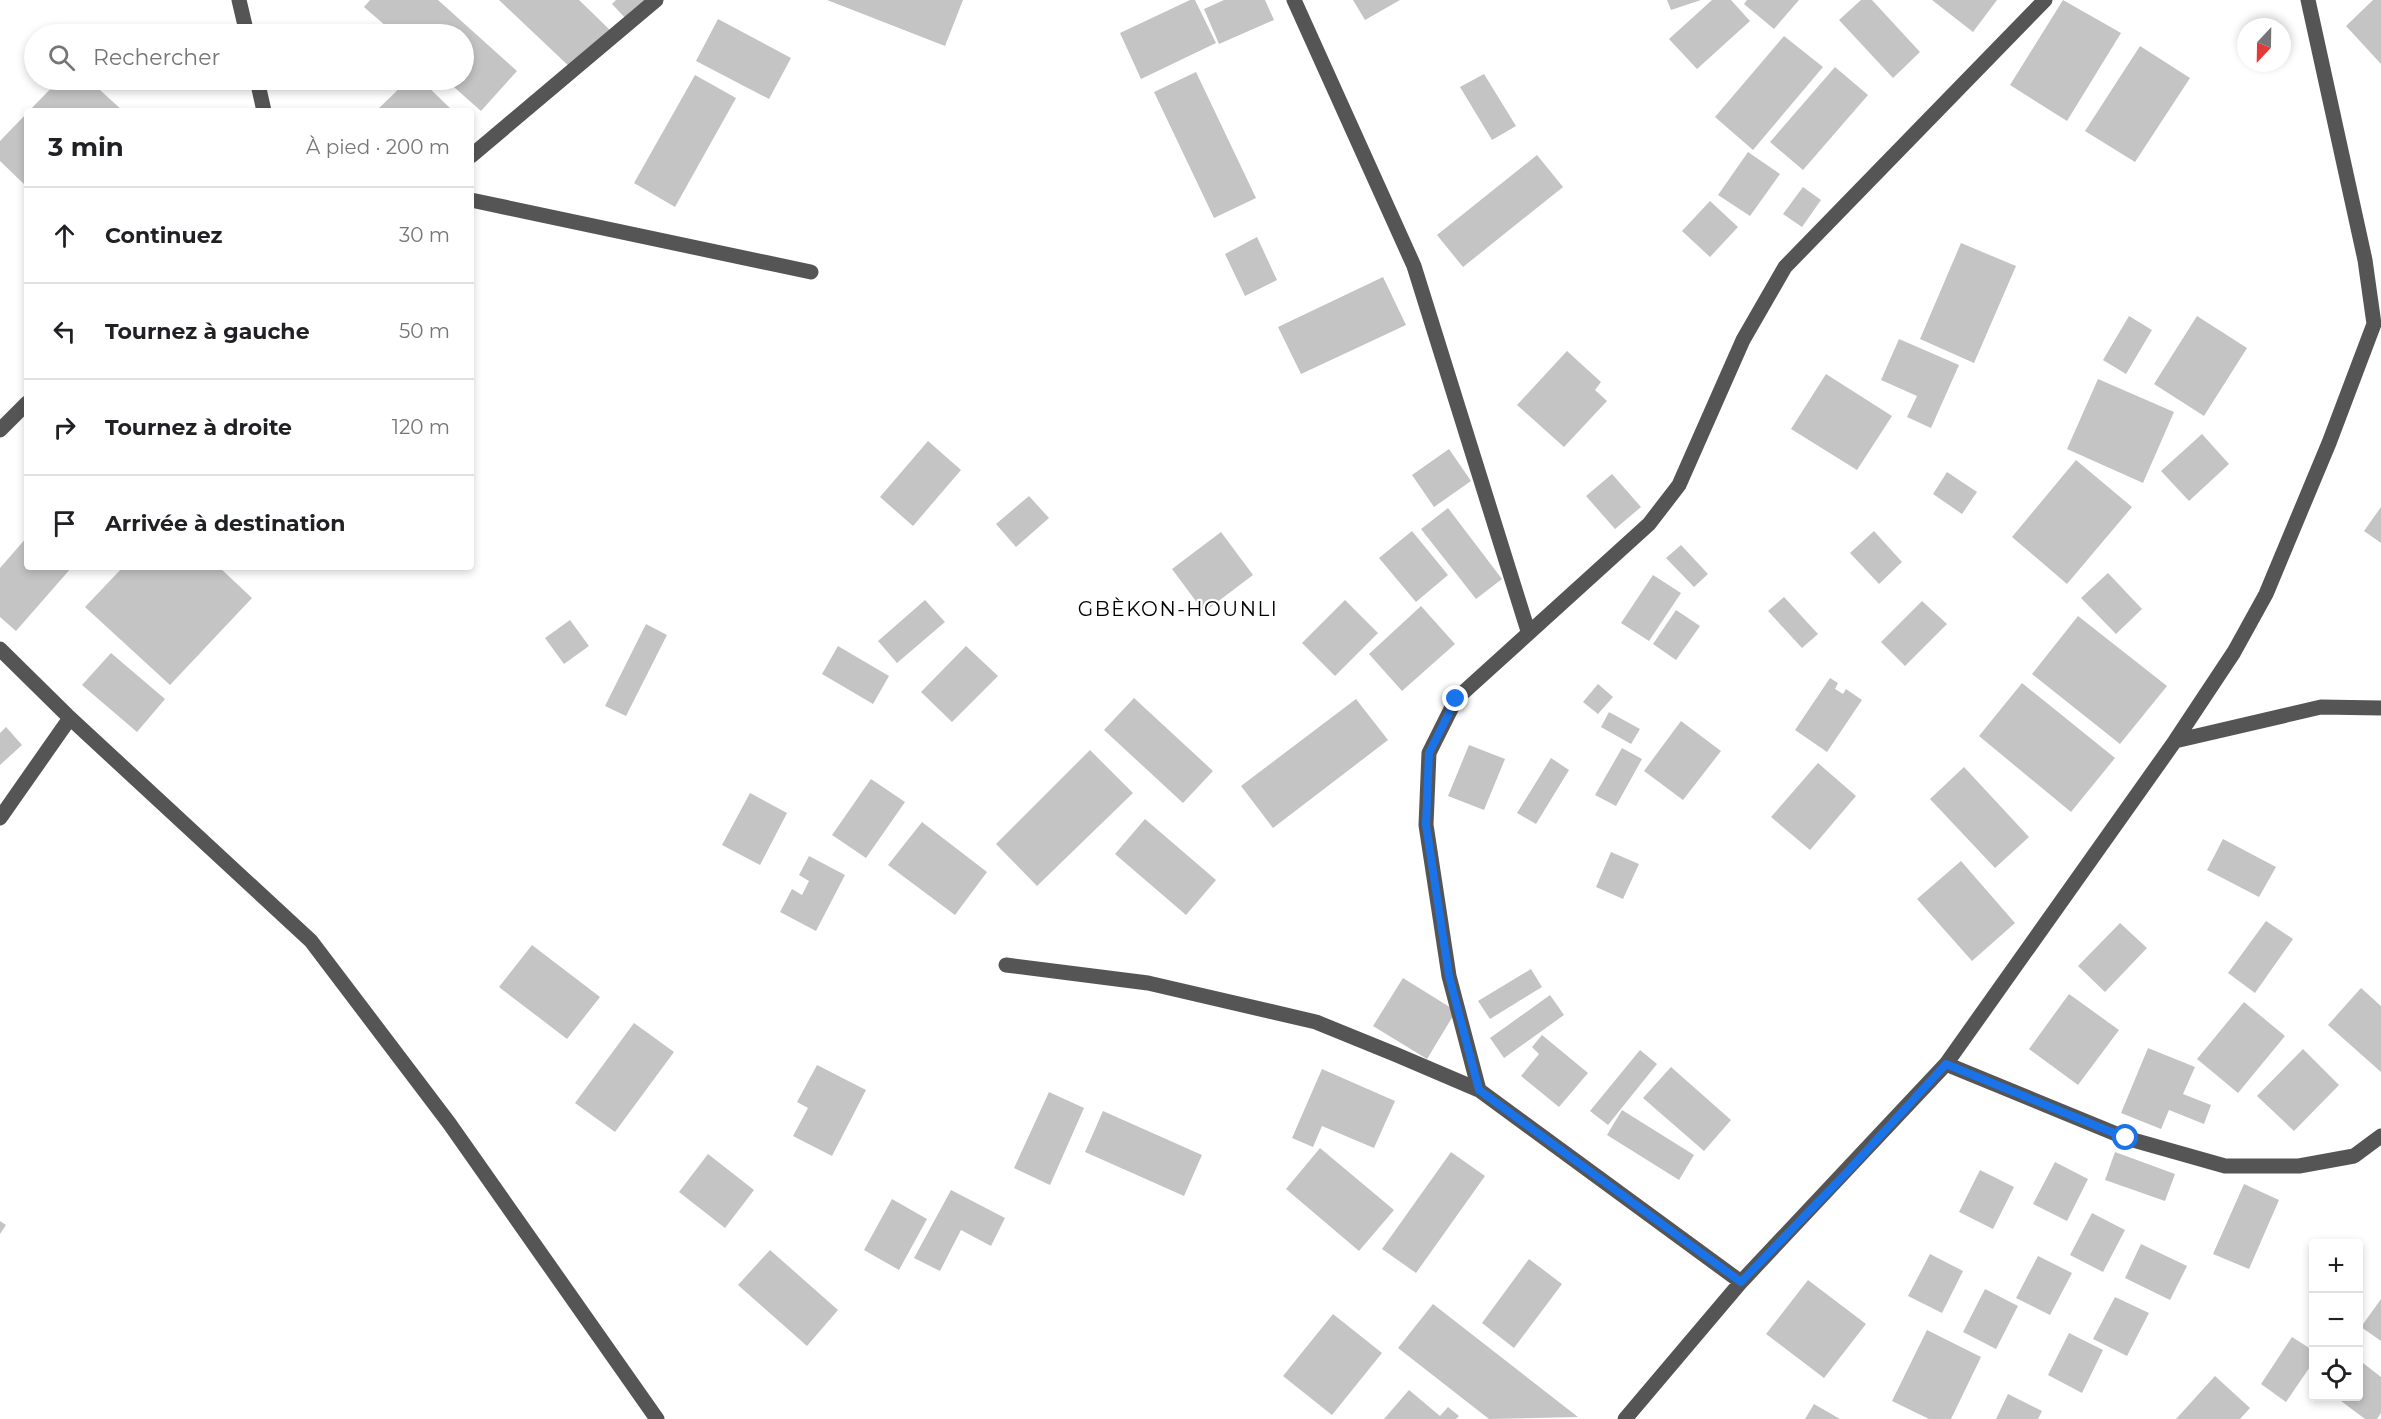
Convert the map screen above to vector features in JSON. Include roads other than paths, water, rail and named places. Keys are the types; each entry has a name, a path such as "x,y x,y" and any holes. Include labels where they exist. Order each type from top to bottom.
{"street":[{"path":"239,0 245,24"},
{"path":"474,153 656,0"},
{"path":"1294,0 1414,266 1528,631"},
{"path":"1479,1090 1449,976 1426,825 1429,753 1456,699 1528,631 1649,524 1679,485 1743,340 1785,267 2045,0"},
{"path":"1625,1419 1741,1282 1848,1171 1946,1064 2175,741 2234,652 2266,594 2329,443 2374,324 2365,260 2307,0"},
{"path":"259,90 263,108"},
{"path":"474,201 811,272"},
{"path":"0,430 24,406"},
{"path":"0,649 70,718 311,941 449,1123 657,1419"},
{"path":"2175,741 2321,707 2381,708"},
{"path":"0,818 70,718"},
{"path":"1006,965 1148,982 1316,1022 1479,1090 1741,1282"},
{"path":"1946,1064 2126,1138 2225,1166 2299,1166 2354,1156 2381,1136"}],"district":[{"name":"GBÈKON-HOUNLI","path":"1178,609"}]}
